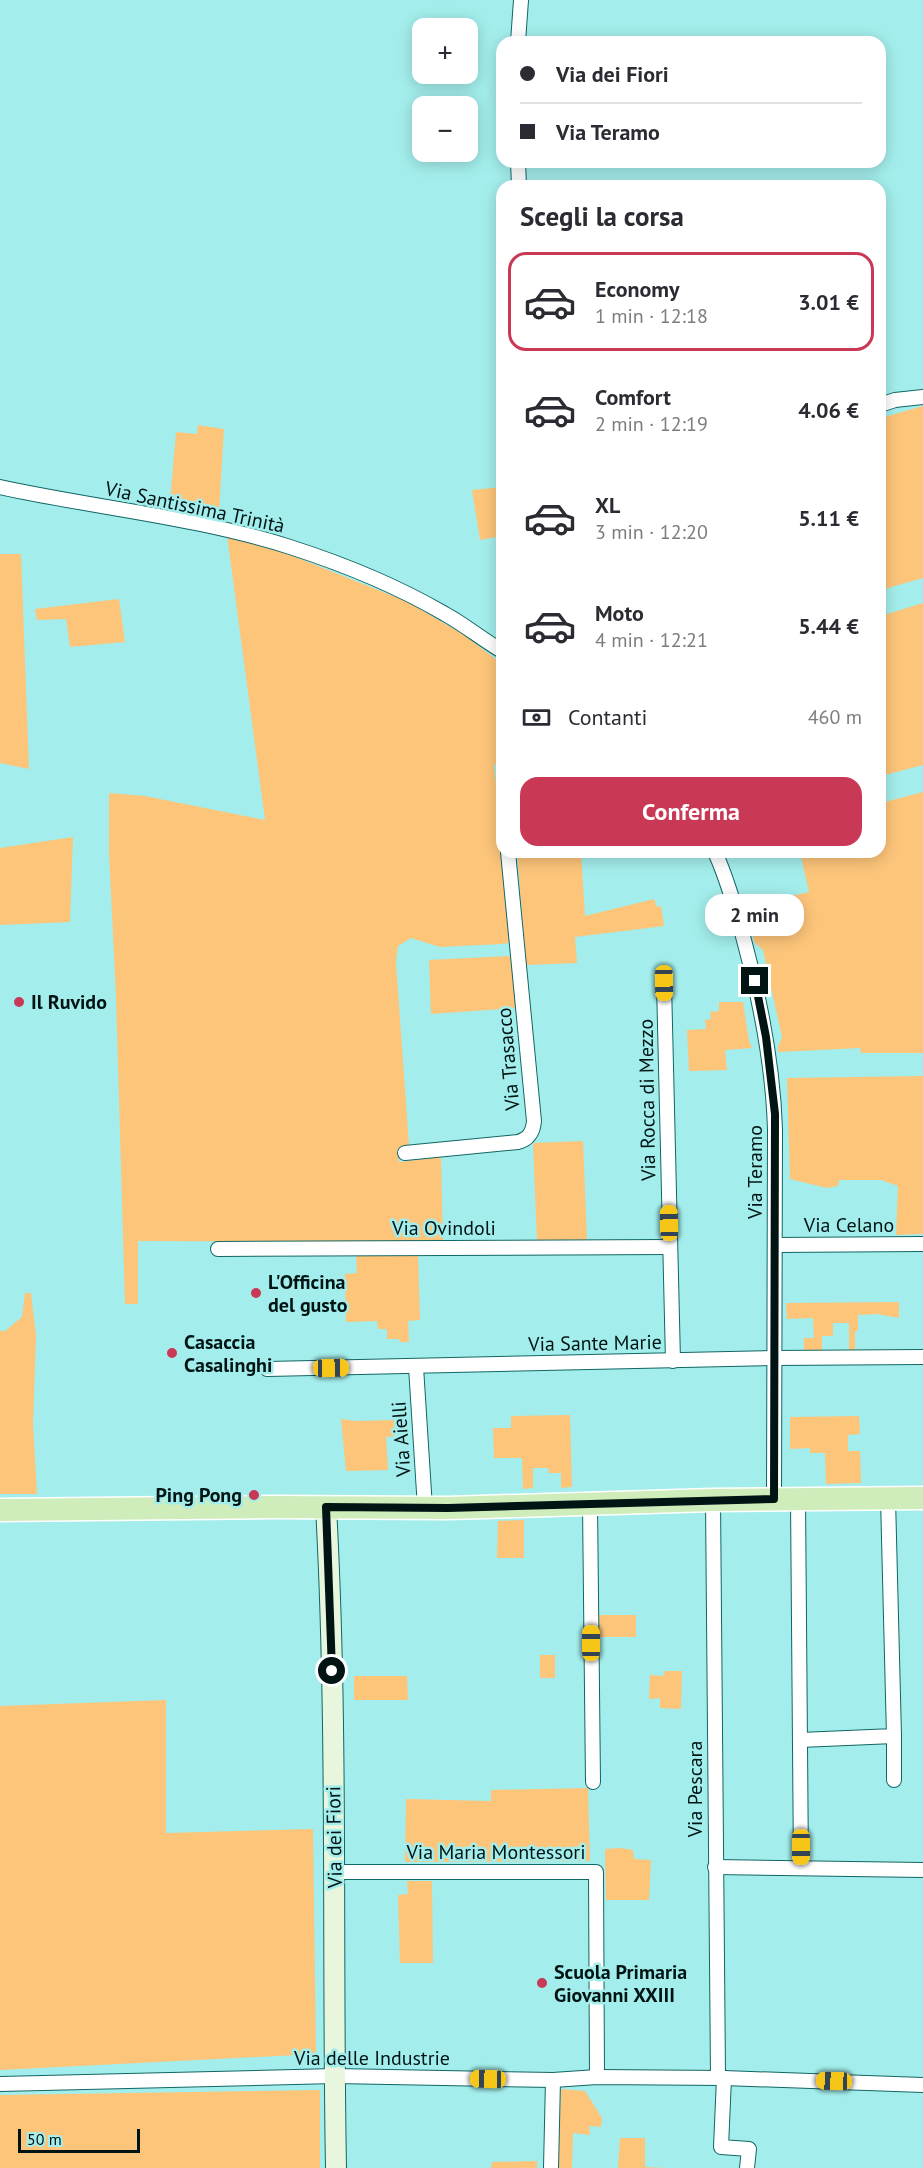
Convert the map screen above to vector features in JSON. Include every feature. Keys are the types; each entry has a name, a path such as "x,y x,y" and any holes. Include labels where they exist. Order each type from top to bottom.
{"main road":[{"path":"0,1510 425,1508 713,1500 923,1498"},
{"name":"Via dei Fiori","path":"326,1507 330,1582 335,1872 336,2168"}],"street":[{"path":"518,36 521,0"},
{"path":"886,403 923,397"},
{"name":"Via Santissima Trinità","path":"0,487 228,530 292,548 359,573 416,598 458,621 496,647"},
{"name":"Via Trasacco","path":"405,1153 518,1142 527,1138 532,1132 534,1121 509,858"},
{"name":"Via Teramo","path":"717,858 737,914 756,988 766,1037 775,1114 774,1499"},
{"name":"Via Rocca di Mezzo","path":"664,983 673,1361"},
{"name":"Via Celano","path":"775,1245 923,1244"},
{"name":"Via Ovindoli","path":"218,1249 670,1246"},
{"name":"Via Sante Marie","path":"267,1369 923,1357"},
{"name":"Via Aielli","path":"416,1367 425,1508"},
{"path":"888,1498 894,1780"},
{"path":"798,1499 801,1868"},
{"name":"Via Pescara","path":"713,1500 715,1867 721,2147 749,2149 747,2168"},
{"path":"590,1504 593,1782"},
{"path":"800,1740 894,1736"},
{"path":"715,1867 923,1870"},
{"name":"Via Maria Montessori","path":"335,1872 596,1872 597,2077"},
{"name":"Via delle Industrie","path":"0,2084 335,2076 553,2080 597,2077 721,2078 923,2085"},
{"path":"551,2168 553,2080"}],"shaded area":[{"path":"923,406 923,578 886,589 886,417"},
{"path":"198,425 224,429 219,512 170,502 176,432 197,434"},
{"path":"496,488 496,537 480,540 472,490"},
{"path":"227,535 293,556 408,602 464,635 496,659 496,764 494,765 496,858 503,858 511,938 508,943 502,944 440,947 411,938 398,946 396,962 409,1146 397,1149 399,1162 441,1157 443,1242 138,1241 138,1304 125,1304 116,997 109,853 109,793 145,796 265,820"},
{"path":"0,554 21,554 29,769 0,763"},
{"path":"119,599 125,642 70,647 66,619 37,620 35,609"},
{"path":"923,603 923,765 886,775 886,614"},
{"path":"923,792 923,1053 861,1053 860,1048 778,1052 782,1037 763,950 754,942 748,906 809,892 801,858 886,858 886,802"},
{"path":"73,837 70,922 0,925 0,848"},
{"path":"517,858 581,858 585,916 654,899 657,907 661,906 664,926 575,937 577,963 526,965"},
{"path":"509,956 513,961 516,1008 431,1014 429,960"},
{"path":"719,1002 743,1002 752,1048 725,1050 727,1070 689,1071 687,1030 706,1029 705,1020 711,1019 710,1012 719,1011"},
{"path":"923,1076 923,1234 896,1235 898,1186 881,1180 839,1180 838,1186 827,1188 790,1179 787,1078"},
{"path":"583,1141 587,1240 537,1242 533,1143"},
{"path":"356,1256 418,1256 420,1320 408,1321 409,1342 387,1339 387,1329 378,1329 377,1321 346,1322 345,1274 357,1273"},
{"path":"25,1293 31,1293 36,1336 33,1424 37,1494 0,1494 0,1331 5,1331 22,1317"},
{"path":"899,1302 899,1318 877,1314 858,1315 855,1351 849,1352 849,1323 833,1323 833,1336 822,1336 822,1352 804,1352 804,1338 814,1338 813,1318 787,1319 786,1303"},
{"path":"570,1415 572,1487 561,1488 561,1473 549,1473 548,1468 533,1468 533,1488 523,1489 522,1458 494,1458 493,1428 511,1428 511,1416"},
{"path":"859,1416 860,1434 848,1435 848,1451 860,1451 861,1483 826,1484 825,1453 810,1453 810,1448 790,1449 790,1417"},
{"path":"341,1419 394,1420 394,1436 386,1437 388,1470 346,1471"},
{"path":"524,1520 524,1558 497,1558 498,1521"},
{"path":"598,1615 636,1615 636,1637 599,1637"},
{"path":"540,1655 555,1655 555,1678 540,1678"},
{"path":"664,1671 682,1671 681,1709 660,1708 660,1698 649,1699 650,1675 664,1676"},
{"path":"354,1676 407,1676 408,1700 354,1700"},
{"path":"166,1700 166,1833 313,1829 316,2054 0,2070 0,1706"},
{"path":"588,1788 590,1861 405,1862 406,1799 491,1801 491,1790"},
{"path":"605,1849 633,1850 634,1859 651,1860 649,1900 606,1900"},
{"path":"407,1881 432,1881 433,1963 400,1963 398,1895 408,1894"},
{"path":"561,2089 585,2091 602,2118 601,2127 589,2126 590,2135 573,2133 572,2168 558,2168"},
{"path":"320,2090 320,2168 0,2168 0,2095"},
{"path":"620,2138 645,2138 645,2167 664,2168 618,2168"},
{"path":"537,2161 537,2168 491,2168 492,2162"}],"place":[{"name":"Il Ruvido","path":"19,1002"},
{"name":"L'Officina del gusto","path":"256,1293"},
{"name":"Casaccia Casalinghi","path":"172,1353"},
{"name":"Ping Pong","path":"254,1495"},
{"name":"Scuola Primaria Giovanni XXIII","path":"542,1983"}],"route":[{"path":"332,1671 326,1507 448,1508 774,1499 775,1114 766,1037 755,981"}]}
